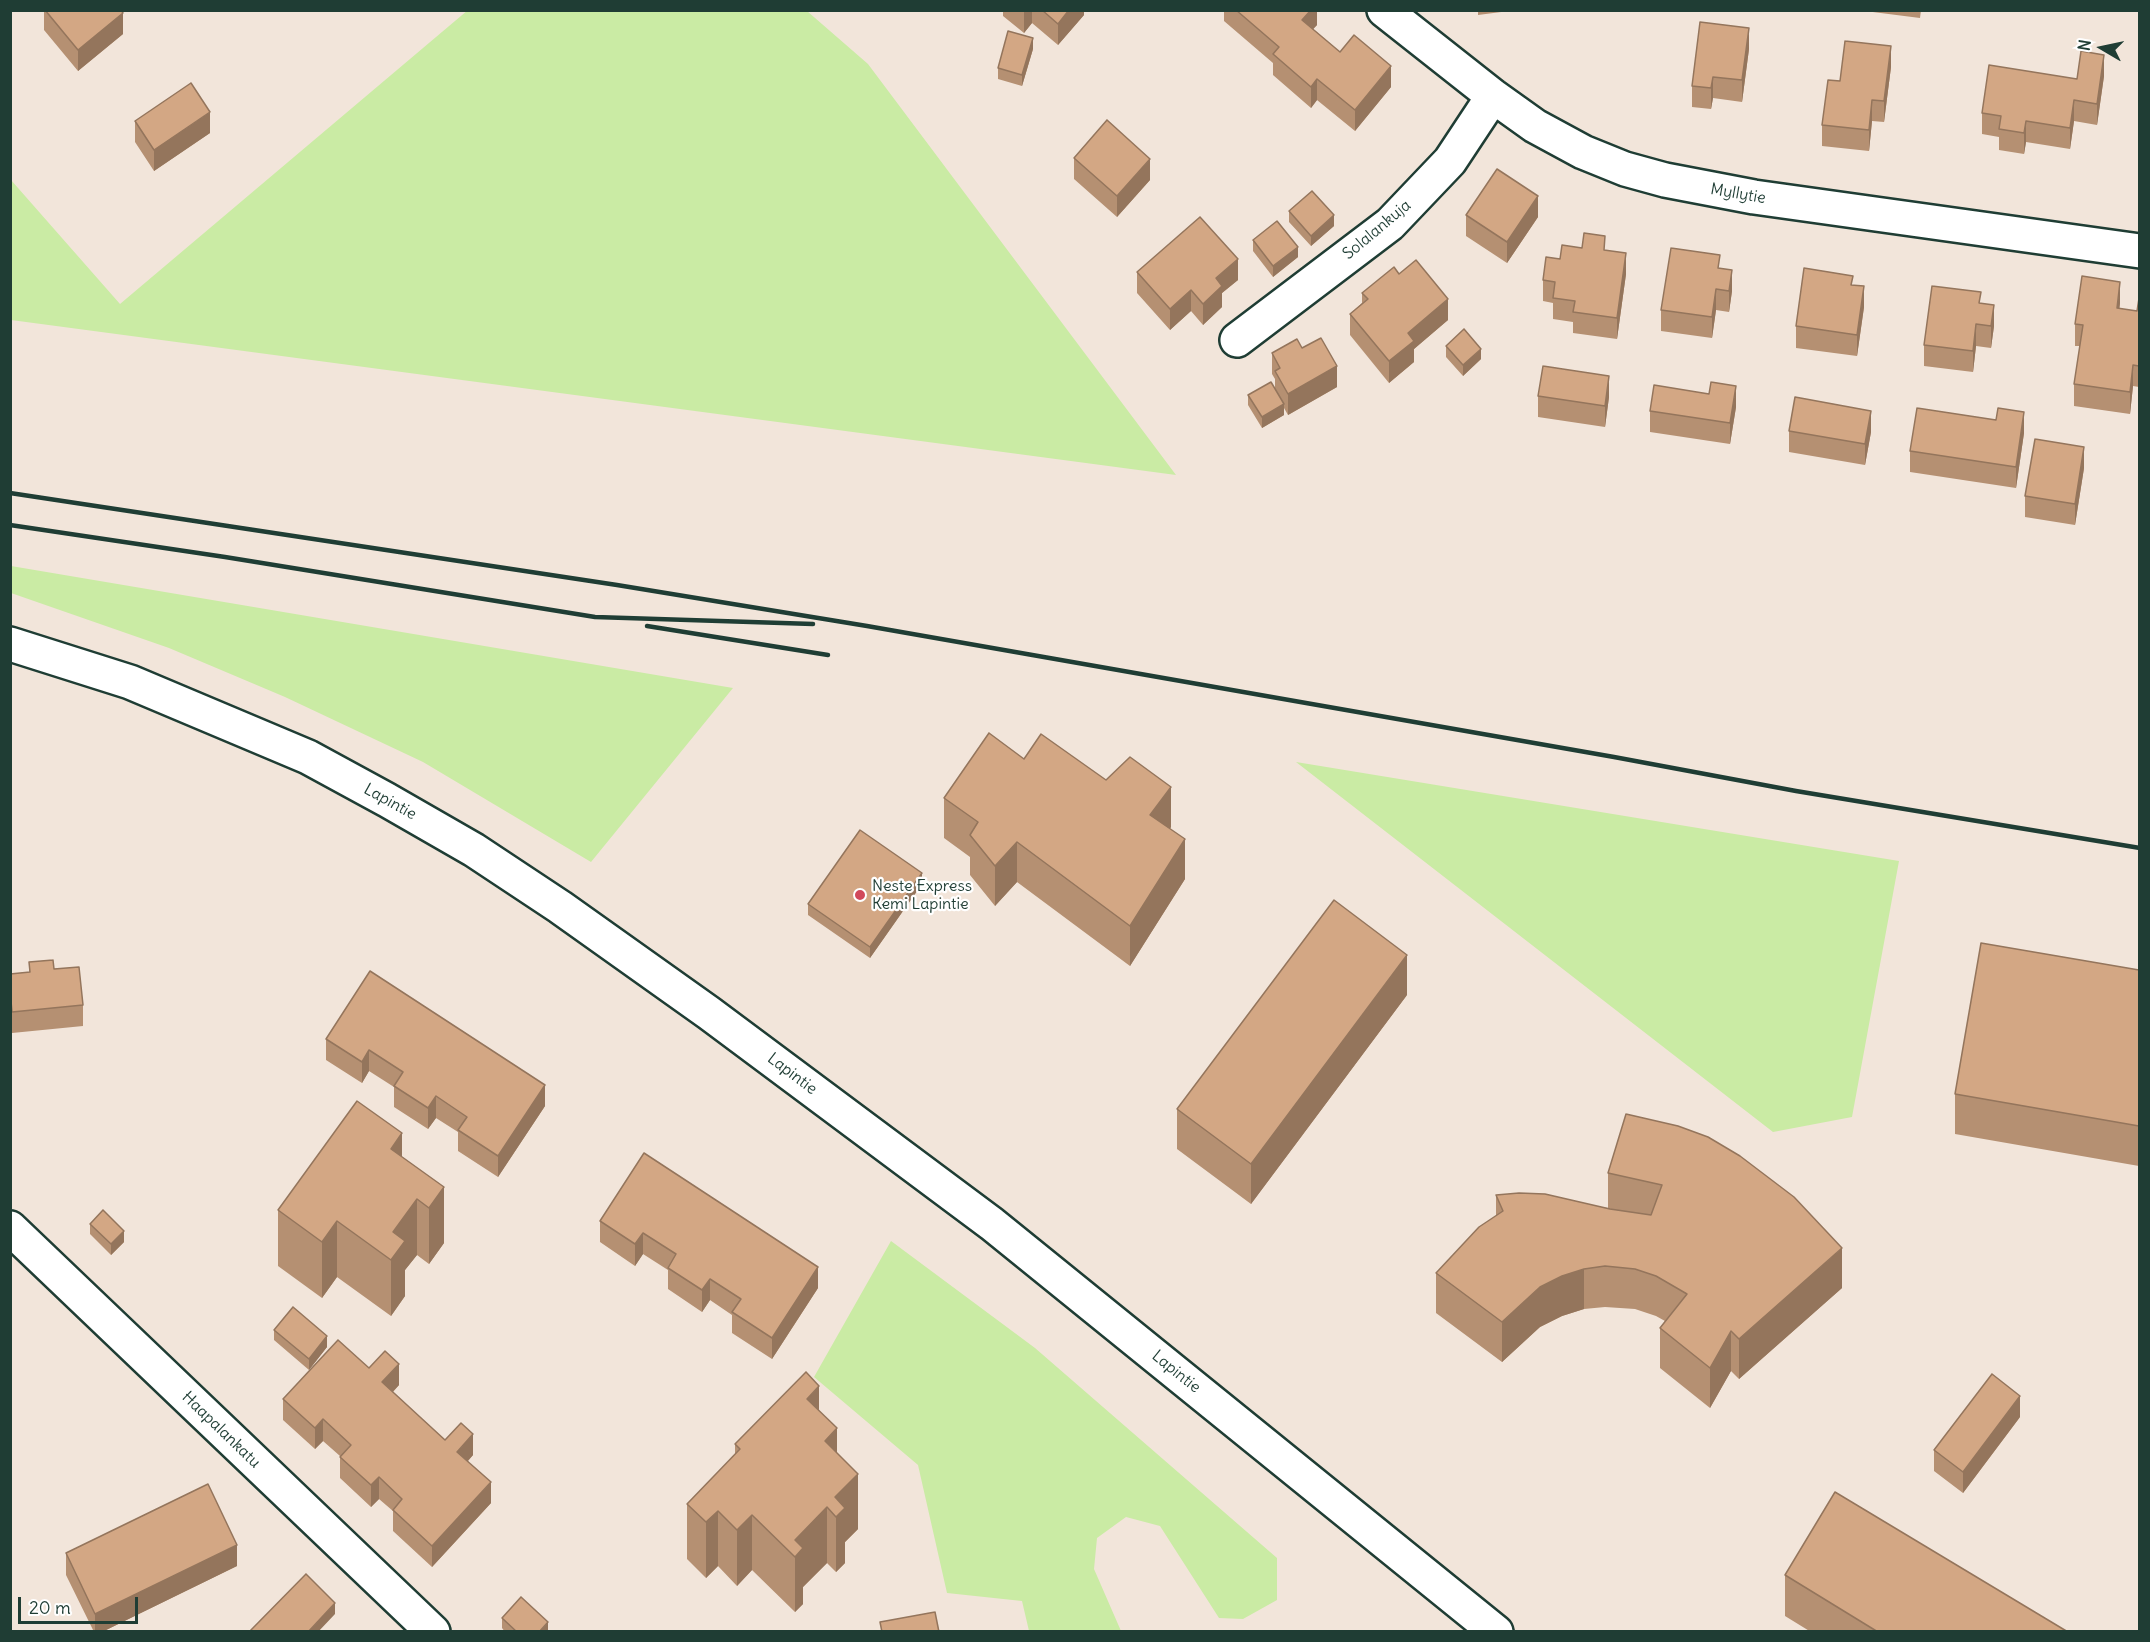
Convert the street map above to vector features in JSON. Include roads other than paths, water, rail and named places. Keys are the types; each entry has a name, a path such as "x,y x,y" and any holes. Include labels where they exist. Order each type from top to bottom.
{"main road":[{"name":"Myllytie","path":"1384,10 1492,96 1535,126 1583,152 1625,169 1665,180 1755,197 2139,251"},
{"name":"Solalankuja","path":"1237,340 1390,224 1450,161 1492,96"},
{"name":"Lapintie","path":"10,644 130,682 308,757 397,805 493,863 709,1013 992,1224 1496,1632"},
{"name":"Haapalankatu","path":"10,1228 433,1632"}],"railway":[{"path":"10,493 617,585 867,626 1796,791 2140,848"},
{"path":"10,525 595,617 813,624"},
{"path":"647,626 828,655"}],"place":[{"name":"Neste Express Kemi Lapintie","path":"860,895"}]}
